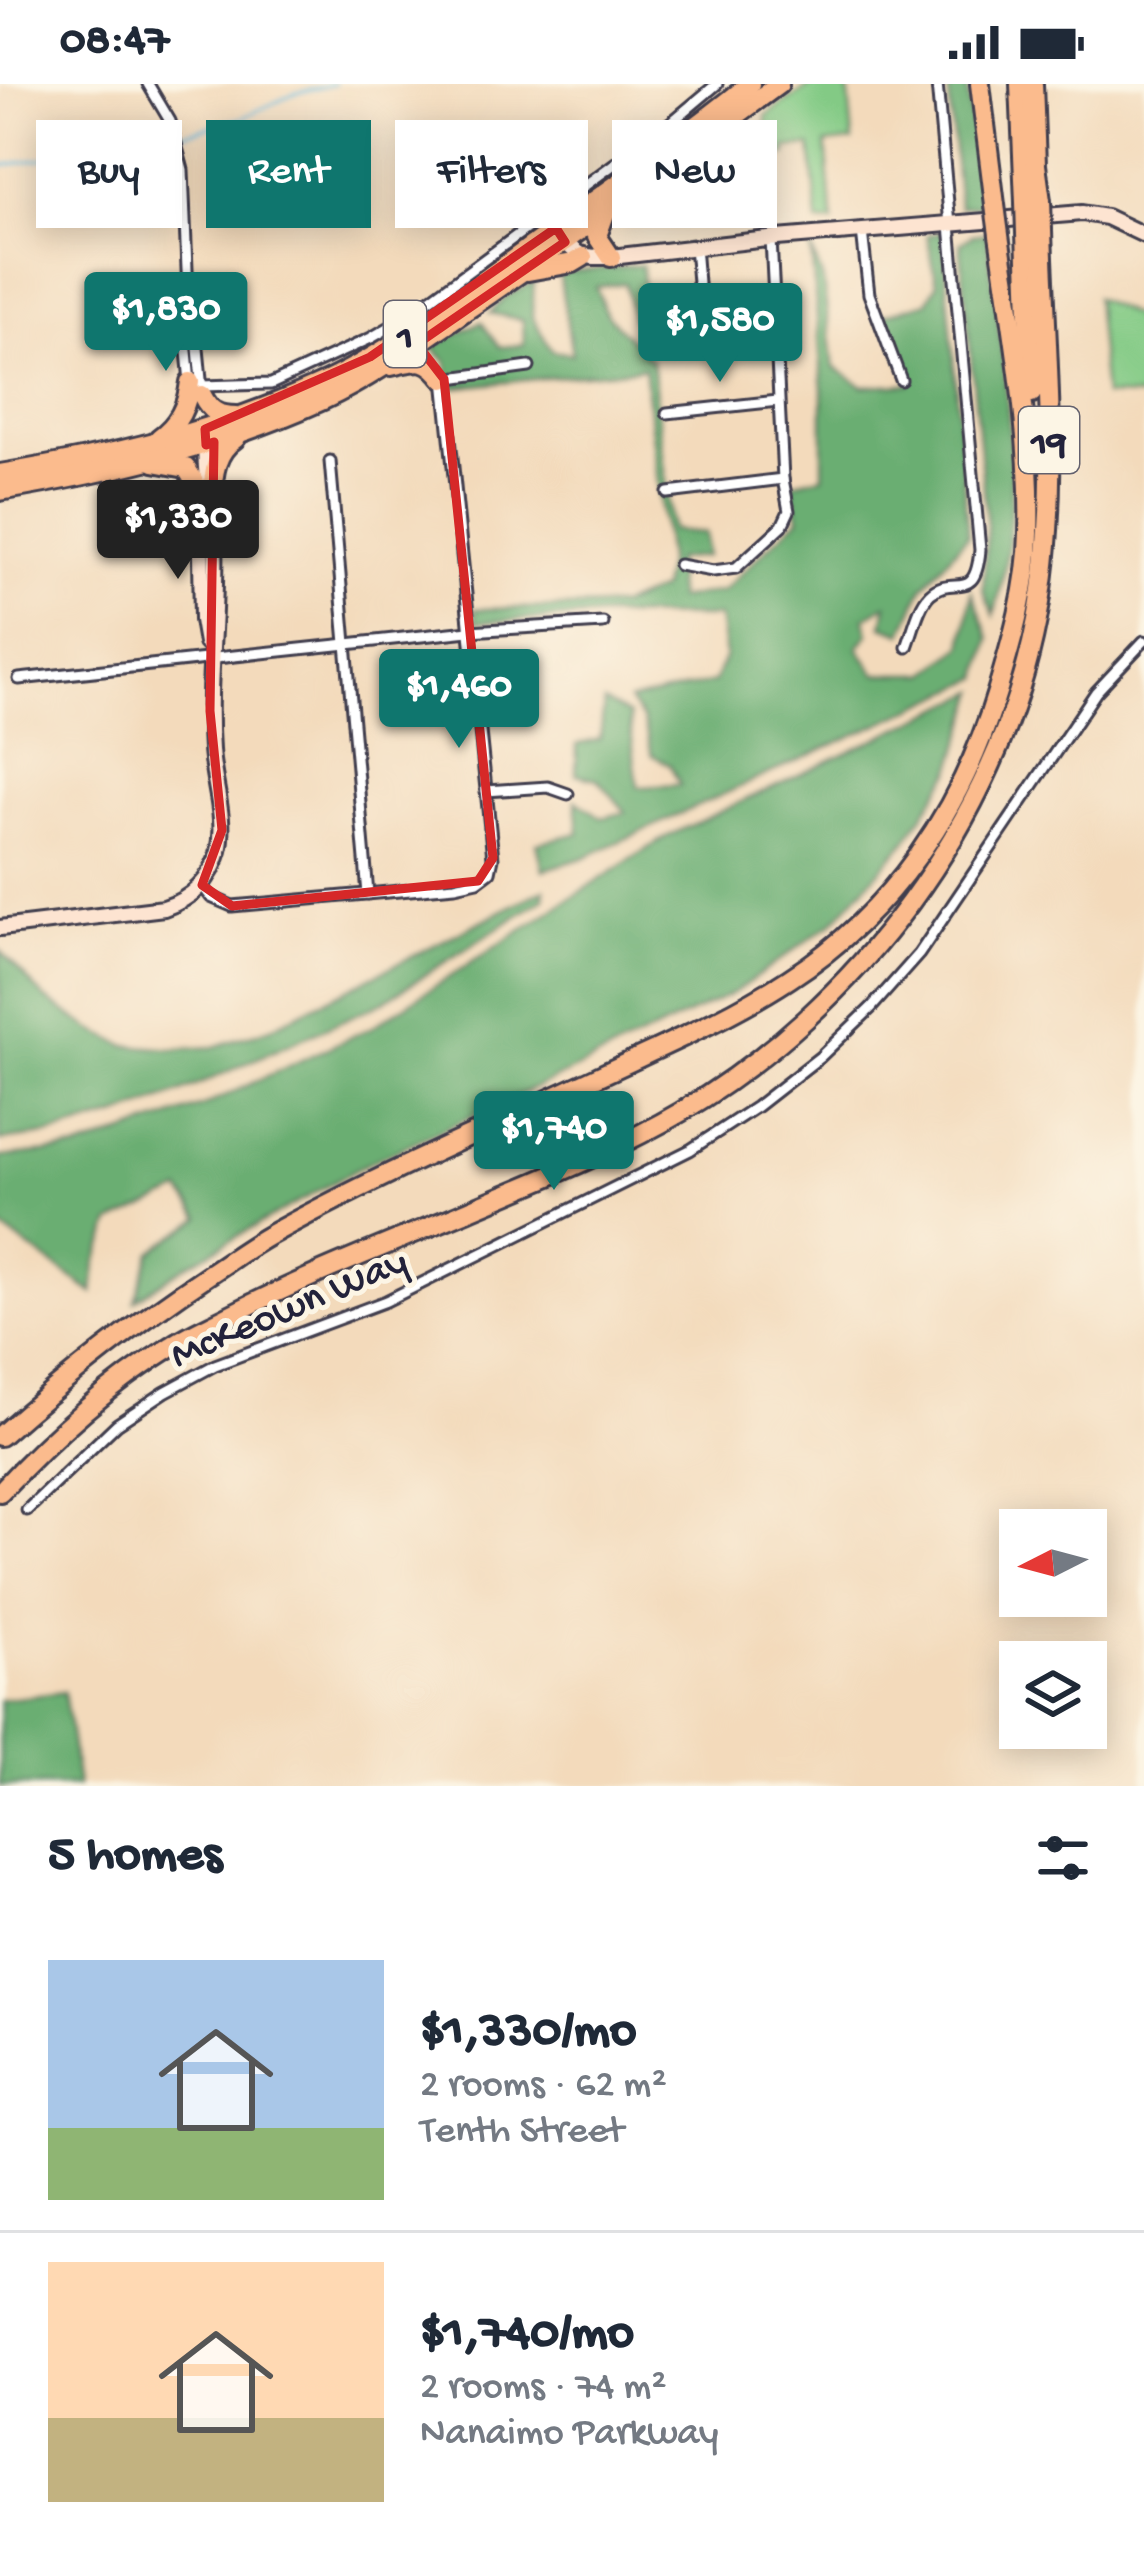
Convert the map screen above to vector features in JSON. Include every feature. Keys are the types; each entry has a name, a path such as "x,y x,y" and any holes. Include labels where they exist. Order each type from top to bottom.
{"highway":[{"name":"1","path":"0,491 147,454 327,398 380,369 524,272 561,235 750,84"},
{"name":"1","path":"243,424 370,358 608,209 779,84"},
{"name":"19","path":"0,1436 136,1324 265,1238 713,1022 790,979 838,942 907,873 975,758 1021,602 1029,536 1025,423 980,84"},
{"path":"1020,84 1034,232 1029,536"},
{"path":"1033,84 1033,202"},
{"path":"1033,202 1043,84"},
{"path":"608,209 597,236 611,257"},
{"name":"19","path":"0,1492 70,1423 173,1345 280,1289 608,1152 682,1111 757,1061 825,1000 876,945 924,884 976,796 1006,728 1031,647 1050,504 1034,232"},
{"path":"524,272 583,257"},
{"path":"380,369 419,360 434,365 444,380"},
{"path":"198,388 208,407 243,424 218,458 206,498 186,468 147,454 179,419 198,388"},
{"name":"1","path":"0,474 147,454"}],"street":[{"path":"0,928 164,908 185,901 213,868 222,830 211,754 209,660 215,618 215,537 206,498 198,388 186,341 183,170 170,121 148,84"},
{"path":"198,388 289,379 402,320 717,84"},
{"path":"908,647 925,599 934,590 968,584 978,572 980,550 937,84"},
{"path":"561,235 583,257 1082,213 1106,217 1144,235"},
{"path":"862,231 869,294 901,380"},
{"path":"679,565 713,571 736,568 782,526 789,511 783,479 770,239"},
{"path":"669,341 706,338 695,246"},
{"path":"202,885 212,897 232,906 455,886 478,881 490,872 493,858 444,380 530,368"},
{"path":"198,388 201,438"},
{"path":"667,413 778,401"},
{"path":"330,461 368,894"},
{"path":"668,493 783,479"},
{"path":"19,679 469,631 603,623"},
{"name":"McKeown Way","path":"27,1510 117,1424 165,1392 215,1366 386,1301 690,1150 756,1107 820,1057 919,954 1096,692 1144,641"},
{"path":"486,791 548,787 568,794"}],"highlighted area":[{"path":"556,228 565,242 417,344 444,379 452,447 493,858 478,881 232,906 202,885 222,830 210,711 214,442 206,445 205,429 370,357"}],"green space":[{"path":"813,84 848,84 853,141 826,144 833,222 818,223 811,146 786,148 787,154 777,156 777,120 766,120"},
{"path":"948,84 967,84 981,205 959,207"},
{"path":"943,232 968,535 923,587 903,633 883,626 887,604 865,618 869,634 858,647 876,674 927,674 963,646 972,592 990,639 980,678 583,858 543,870 537,843 579,833 576,800 602,818 626,812 598,779 576,774 577,745 600,739 604,702 629,715 638,787 680,785 670,765 652,755 643,720 629,701 714,682 725,656 719,617 476,622 475,609 621,606 661,589 667,559 644,368 449,388 447,362 432,347 481,322 500,347 524,345 523,320 490,313 507,296 534,282 532,316 552,351 572,354 559,273 642,265 644,318 632,320 625,283 596,287 606,314 652,361 672,530 705,533 706,556 675,560 677,599 722,591 799,518 792,483 823,476 823,390 811,248 823,280 834,367 863,386 910,384 884,315 927,302 937,284 927,235"},
{"path":"987,233 1005,376 1011,473 1005,568 994,615 983,590 987,527 960,243"},
{"path":"1095,298 1144,321 1144,397 1104,396"},
{"path":"978,691 952,770 906,841 832,923 735,992 366,1164 188,1264 135,1300 151,1252 201,1218 181,1191 112,1223 96,1264 93,1293 0,1227 0,1157 79,1149 203,1106 372,1027 664,838"},
{"path":"545,889 544,899 379,1004 119,1116 53,1134 0,1141 0,950 45,998 125,1045 214,1047 268,1029"},
{"path":"64,1692 78,1786 0,1786 0,1700"}],"waterway":[{"path":"182,134 240,119 293,94 334,84"},
{"path":"0,166 36,160"}]}
